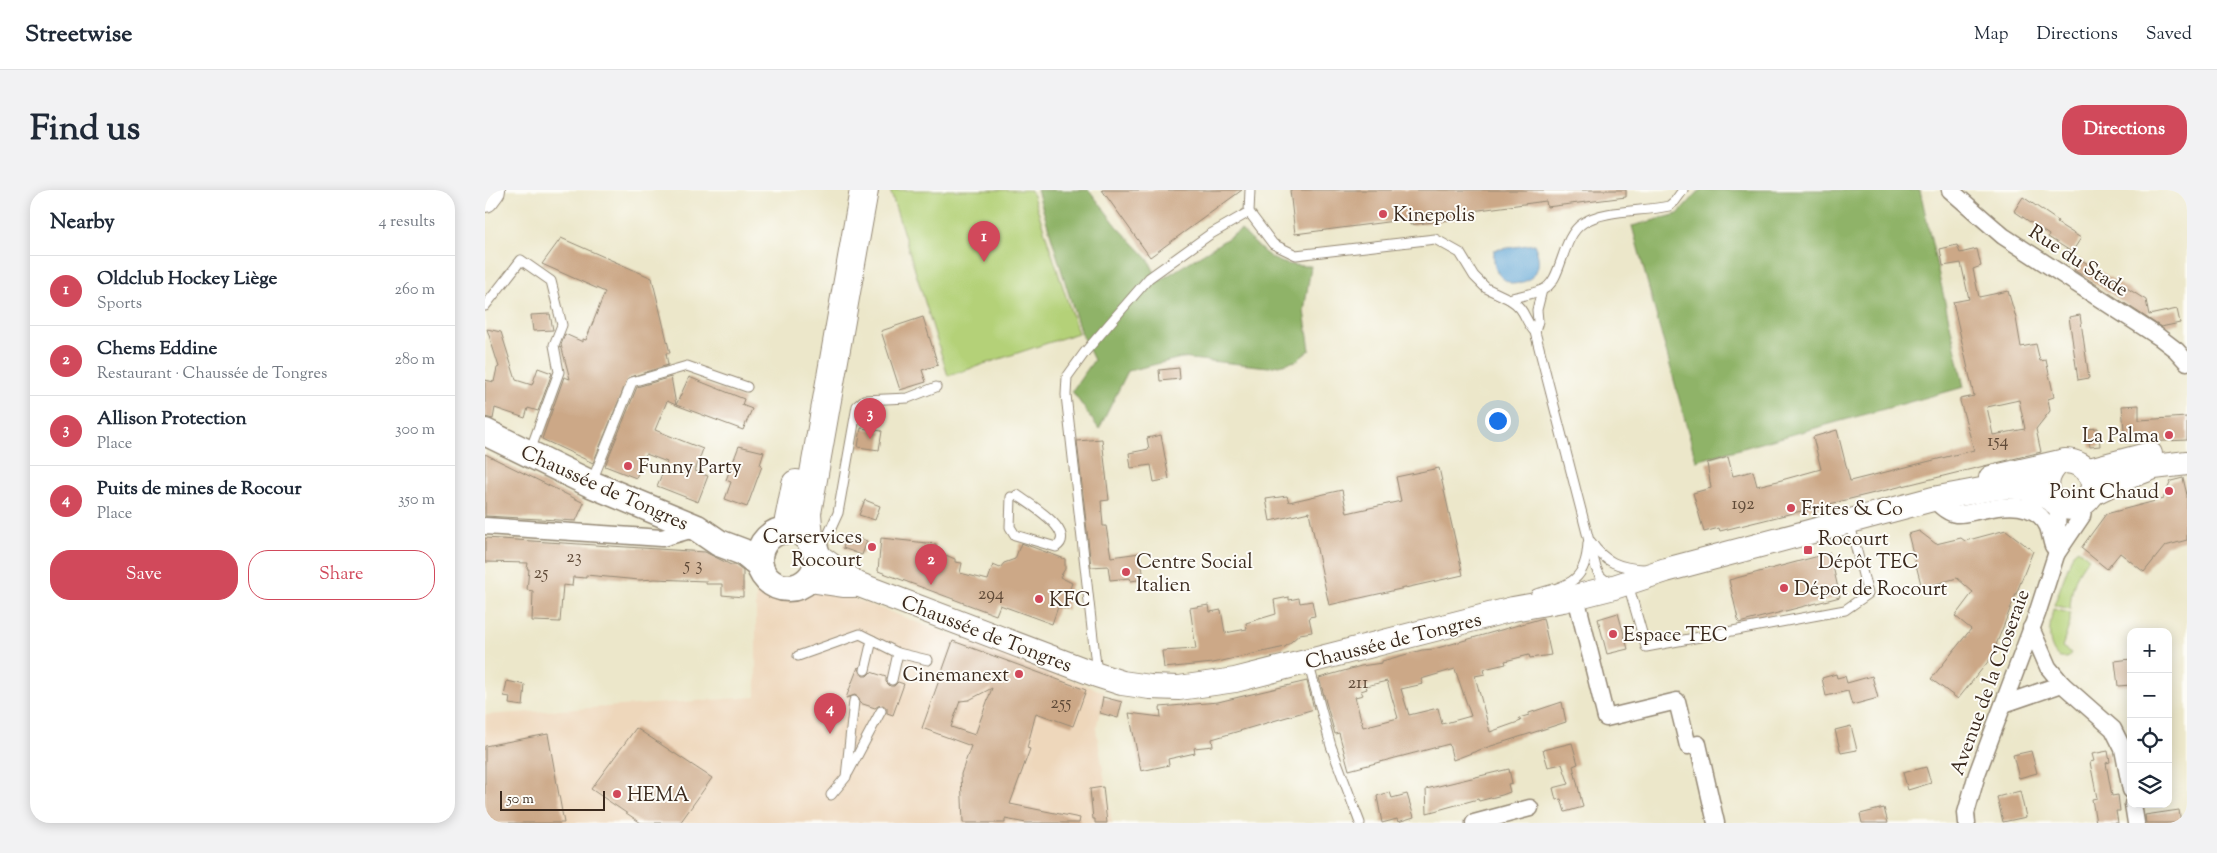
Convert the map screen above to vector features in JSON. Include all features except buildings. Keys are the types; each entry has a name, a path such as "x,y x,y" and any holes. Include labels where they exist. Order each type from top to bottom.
{"highway":[{"path":"485,198 491,190"},
{"path":"799,542 852,190"},
{"path":"799,542 807,513 864,190"}],"main road":[{"name":"Chaussée de Tongres","path":"485,432 591,484 697,528 748,538 799,542 857,584 1097,675 1143,686 1179,688 1235,680 1513,609 1576,597 1666,570 1933,499 2009,486 2025,488 2067,507 2076,506 2122,479 2154,467 2187,463"},
{"path":"2088,498 2093,486 2089,470 2146,454 2187,452"},
{"name":"Chaussée de Tongres","path":"1933,499 1990,478 2065,461 2074,461 2082,464 2089,470"},
{"path":"2055,501 2047,491 2048,476 2057,464"},
{"name":"Chaussée de Tongres","path":"697,528 719,543 743,552 760,566"},
{"path":"799,542 815,571 809,580 800,586 789,588 777,586 766,578 760,566 760,550 799,542"},
{"name":"Chaussée de Tongres","path":"809,580 843,585 857,584"}],"street":[{"name":"Rue du Stade","path":"1950,190 2003,236 2159,337 2177,350 2187,362"},
{"name":"Avenue de la Closeraie","path":"1967,823 1966,813 1977,774 2004,704 2055,555 2082,516 2088,498"},
{"path":"1933,499 1948,512 1957,514 2003,505 2016,505 2029,509 2048,526 2055,555"},
{"name":"Avenue de la Closeraie","path":"2055,501 2055,555"},
{"path":"485,526 662,538 697,528"},
{"path":"1576,597 1606,718 1677,701 1688,746 1698,744 1716,823"},
{"path":"2031,628 2047,667 2062,684 2113,729 2123,749 2127,770"},
{"path":"2004,704 2062,684"},
{"path":"1474,823 1530,808"},
{"path":"2134,808 2136,823"}],"lane":[{"path":"1250,190 1249,212 1273,244 1296,255 1435,239 1460,253 1475,276 1486,288 1509,299 1525,312 1530,327 1535,332"},
{"path":"1683,190 1669,206 1599,216 1581,224 1570,236 1559,268 1542,290 1537,310 1538,321 1535,332 1588,538 1600,576 1621,585 1646,648 1845,610 1868,594 1849,521"},
{"path":"1097,675 1066,395 1067,377 1085,352 1149,278 1209,235 1249,212"},
{"path":"485,306 521,260 551,281 562,325 554,345 559,372 529,453"},
{"path":"1509,299 1542,290"},
{"path":"591,484 632,382 687,366 747,387"},
{"path":"799,542 832,530 838,513 859,403 863,400 908,398 936,387"},
{"path":"1014,496 1059,527 1062,538 1059,544 1055,547 1015,535 1010,528 1014,496"},
{"path":"1588,538 1616,566 1666,570"},
{"path":"1513,609 1534,594 1573,582 1583,568 1588,538"},
{"path":"797,656 860,634 898,653 928,660"},
{"path":"865,670 872,640"},
{"path":"893,680 898,653"},
{"path":"1308,662 1331,746 1360,823"},
{"path":"846,778 854,700"},
{"path":"831,794 846,778 881,711"}],"shaded area":[{"path":"756,578 795,598 804,591 823,587 1104,692 1096,729 1112,823 485,823 485,715 756,697"}],"green space":[{"path":"890,190 1031,190 1078,333 948,376"},
{"path":"1037,190 1089,190 1117,226 1148,259 1159,281 1241,230 1264,252 1278,261 1287,264 1311,266 1304,311 1310,350 1296,361 1269,367 1181,358 1128,371 1099,429 1072,391 1094,360 1080,331"},
{"path":"1700,190 1920,190 1964,387 1696,461 1632,226 1678,214"},
{"path":"2078,549 2089,558 2080,569 2075,582 2071,595 2070,609 2054,605 2073,553"},
{"path":"2053,609 2070,613 2070,623 2062,647 2071,653 2067,658 2060,658 2055,653 2050,642"}],"water":[{"path":"1534,244 1538,265 1533,276 1521,283 1513,284 1499,275 1494,262 1494,250"}],"place":[{"name":"Kinepolis","path":"1383,214"},
{"name":"Oldclub Hockey Liège","path":"984,262"},
{"name":"La Palma","path":"2169,435"},
{"name":"Allison Protection","path":"870,439"},
{"name":"Funny Party","path":"628,466"},
{"name":"Point Chaud","path":"2169,491"},
{"name":"Frites & Co","path":"1791,508"},
{"name":"Carservices Rocourt","path":"872,547"},
{"name":"Rocourt Dépôt TEC","path":"1808,550"},
{"name":"Centre Social Italien","path":"1126,572"},
{"name":"Chems Eddine","path":"931,585"},
{"name":"Dépot de Rocourt","path":"1784,588"},
{"name":"KFC","path":"1039,599"},
{"name":"Espace TEC","path":"1613,634"},
{"name":"Cinemanext","path":"1019,674"},
{"name":"Puits de mines de Rocour","path":"830,734"},
{"name":"HEMA","path":"617,794"}]}
